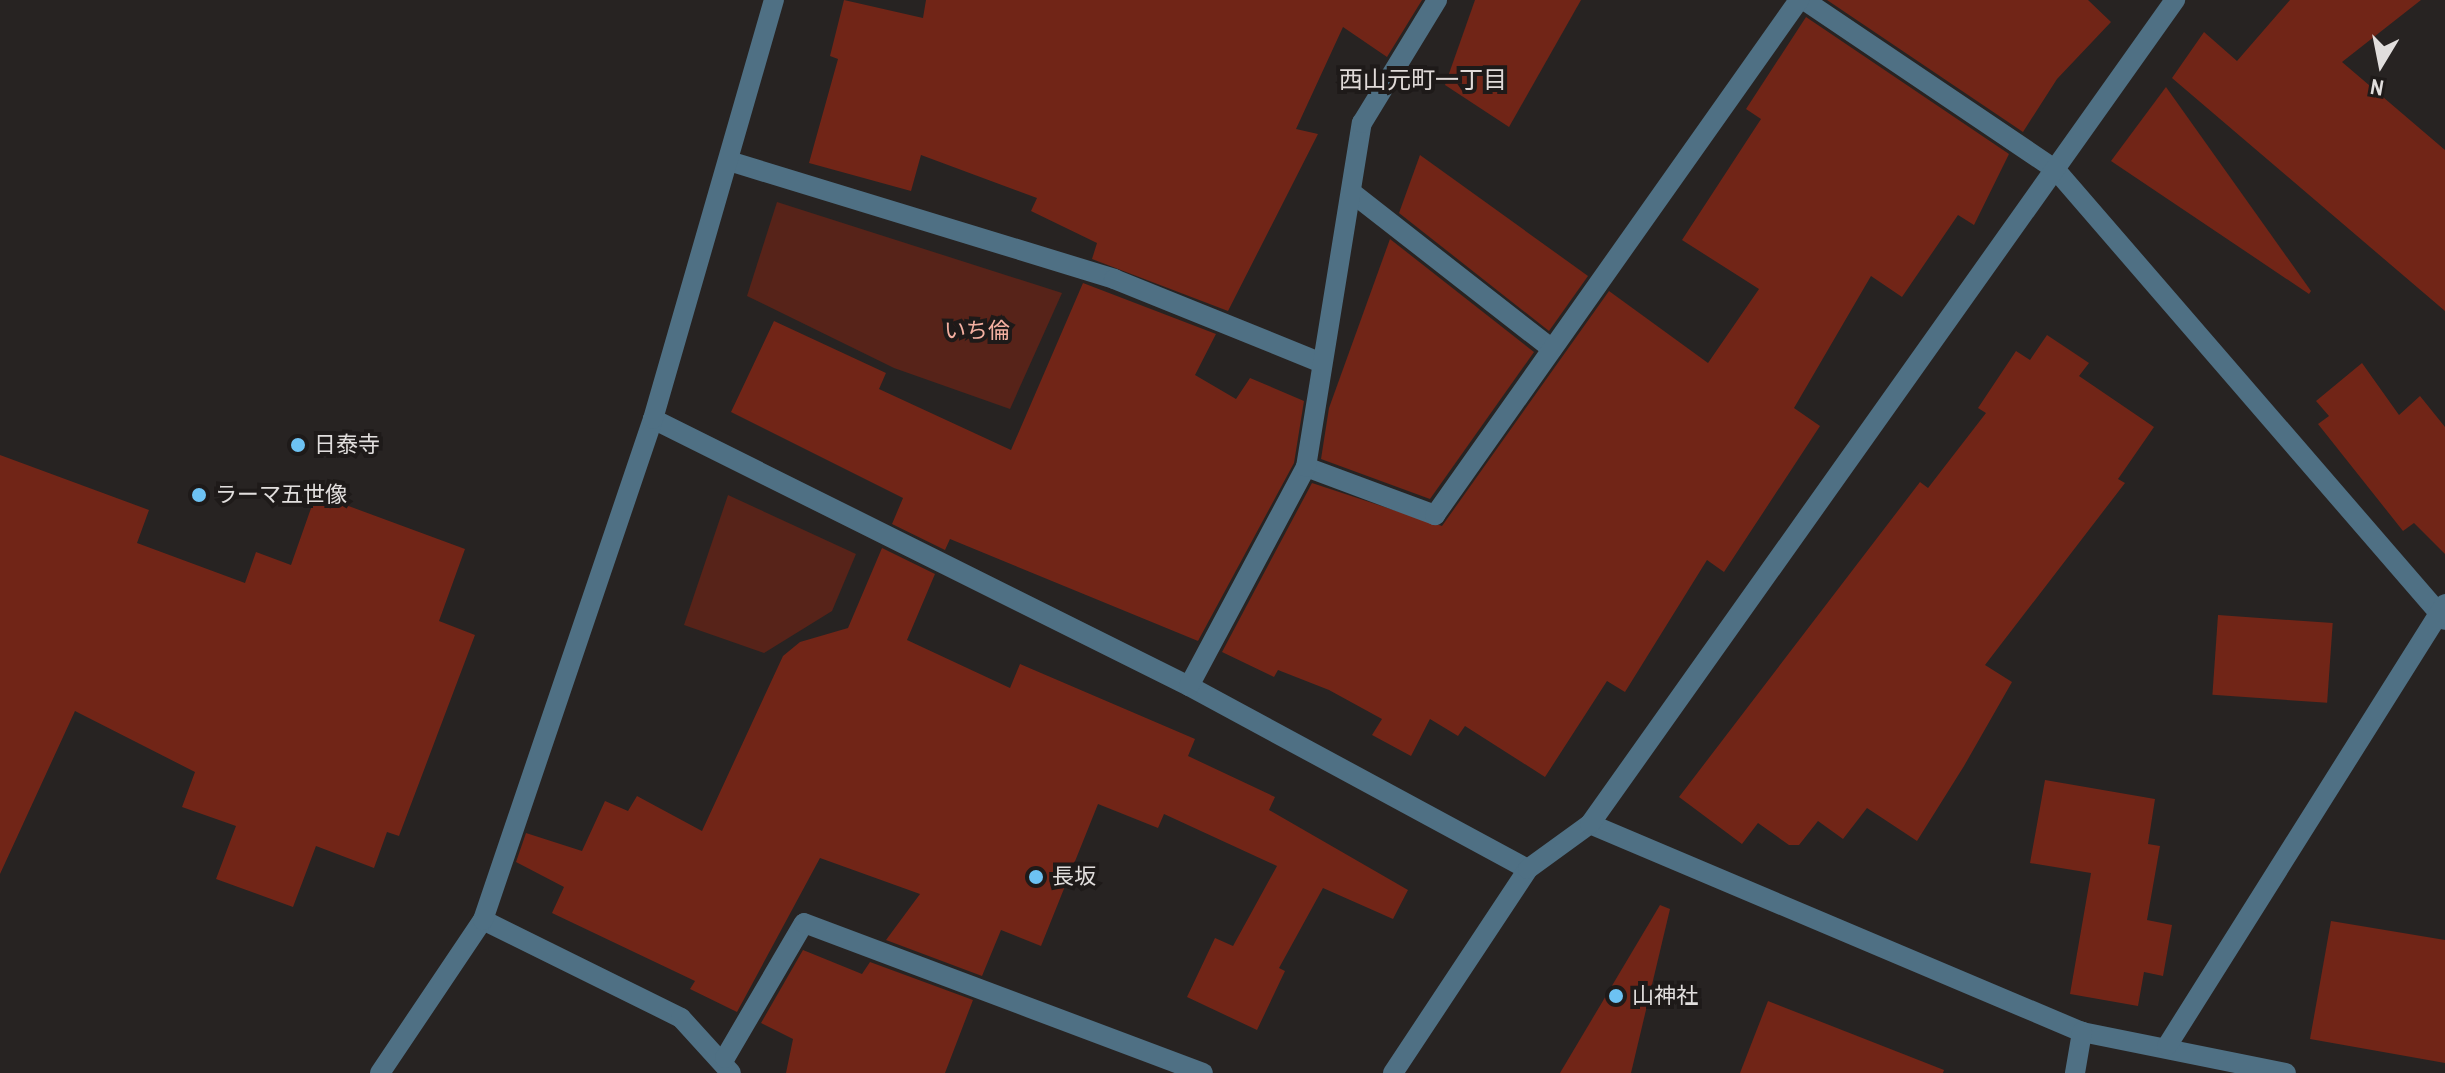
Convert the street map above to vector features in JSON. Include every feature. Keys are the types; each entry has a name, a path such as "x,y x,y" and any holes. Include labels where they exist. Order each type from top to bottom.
{"street":[{"path":"380,1073 483,920 653,419 774,0"},
{"path":"1189,686 1306,467 1362,123 1437,0"},
{"path":"1306,467 1435,515 1802,0 2055,169 2443,614 2167,1046"},
{"path":"1393,1073 1528,869 1590,824 2175,0"},
{"path":"729,161 1114,279 1322,363"},
{"path":"1351,192 1552,349"},
{"path":"653,419 1189,686 1528,869"},
{"path":"1590,824 2082,1032 2167,1046 2286,1073"},
{"path":"483,920 681,1018 728,1066 804,923 1203,1073"},
{"path":"2075,1073 2082,1032"}],"green space":[{"name":"いち倫","path":"777,202 1062,293 1010,409 894,368 747,296"},
{"path":"728,495 856,554 832,611 764,653 684,625"}],"building":[{"path":"844,0 923,18 926,0 1422,0 1387,57 1343,27 1296,129 1318,134 1228,311 1092,259 1097,243 1031,211 1037,198 921,155 911,191 809,163 838,59 830,56"},
{"path":"1475,0 1581,0 1509,127 1445,85"},
{"path":"1827,0 2088,0 2111,22 2057,79 2023,132"},
{"path":"2290,0 2421,0 2342,62 2445,150 2445,311 2172,78 2204,32 2237,61"},
{"path":"1806,17 2009,154 1974,225 1958,215 1902,297 1871,276 1794,408 1820,426 1724,572 1707,560 1625,692 1607,681 1545,777 1465,726 1458,736 1430,719 1411,756 1372,735 1382,719 1329,690 1278,670 1274,677 1222,652 1312,483 1442,526 1609,291 1708,363 1759,289 1682,240 1761,119 1746,109"},
{"path":"2166,87 2311,291 2309,294 2111,161"},
{"path":"1420,155 1588,276 1549,331 1399,213"},
{"path":"1390,239 1534,352 1430,499 1321,459 1329,408"},
{"path":"1083,283 1216,334 1195,375 1236,399 1250,378 1304,401 1294,463 1198,641 950,539 945,550 892,524 903,498 731,412 774,321 886,373 879,389 1011,450"},
{"path":"2047,335 2089,363 2079,376 2154,427 2118,479 2125,483 1985,665 2012,682 1964,766 1917,841 1867,808 1843,839 1818,821 1799,845 1789,845 1758,823 1742,844 1679,797 1920,482 1928,488 1986,413 1978,408 2016,351 2030,360"},
{"path":"2362,363 2399,415 2420,396 2445,427 2445,554 2414,523 2403,531 2318,424 2329,416 2316,401"},
{"path":"0,455 149,510 137,543 245,583 256,552 291,565 316,494 465,549 439,621 475,635 399,836 387,832 374,868 316,846 293,907 216,879 236,826 182,807 195,772 75,711 0,874"},
{"path":"882,548 935,574 907,640 1010,688 1020,664 1195,739 1188,756 1275,797 1269,810 1408,890 1393,919 1323,888 1279,968 1285,971 1257,1030 1187,997 1215,938 1233,946 1277,866 1164,814 1158,828 1098,804 1041,946 1001,930 982,976 886,940 920,894 820,858 737,1012 690,989 695,981 552,913 564,887 516,862 526,833 582,851 605,801 628,811 637,796 702,831 783,656 800,642 848,628"},
{"path":"2218,615 2333,623 2327,703 2212,695"},
{"path":"2045,780 2155,799 2148,844 2160,846 2147,920 2172,925 2163,976 2144,972 2138,1006 2070,994 2091,873 2030,863"},
{"path":"1660,905 1670,909 1631,1073 1560,1073"},
{"path":"2331,921 2445,940 2445,1063 2310,1039"},
{"path":"803,950 862,974 870,962 973,1000 945,1073 786,1073 793,1039 761,1023"},
{"path":"1768,1001 1944,1070 1943,1073 1740,1073"}],"place":[{"name":"日泰寺","path":"298,445"},
{"name":"ラーマ五世像","path":"199,495"},
{"name":"長坂","path":"1036,877"},
{"name":"山神社","path":"1616,996"}],"district":[{"name":"西山元町一丁目","path":"1423,80"}]}
